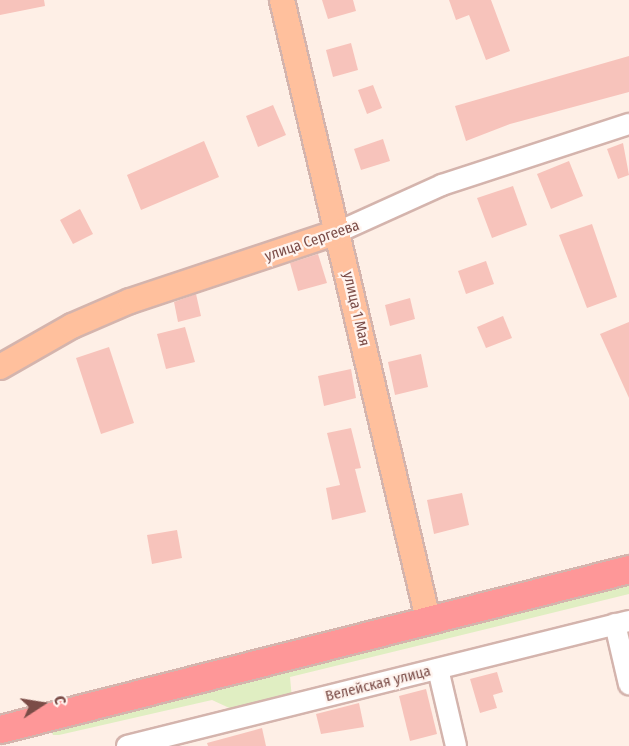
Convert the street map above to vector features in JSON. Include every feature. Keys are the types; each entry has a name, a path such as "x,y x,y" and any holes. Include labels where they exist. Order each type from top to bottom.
{"highway":[{"path":"3,728 629,569"}],"main road":[{"name":"улица 1 Мая","path":"282,0 428,619"},
{"name":"улица Сергеева","path":"0,367 72,326 130,301 338,232"}],"street":[{"name":"улица Сергеева","path":"338,232 442,185 629,124"},
{"name":"Велейская улица","path":"127,746 622,622"},
{"path":"622,622 629,684"},
{"path":"438,669 456,746"}],"green space":[{"path":"629,584 629,594 290,677 292,699 238,712 212,700 59,735 53,735 49,726"}],"building":[{"path":"0,0 44,0 45,6 0,15"},
{"path":"322,0 353,0 356,11 328,19"},
{"path":"449,0 491,0 510,51 486,60 469,15 456,20"},
{"path":"351,43 358,70 333,77 326,50"},
{"path":"629,56 629,92 510,124 466,141 455,106"},
{"path":"373,85 382,108 367,114 358,90"},
{"path":"273,105 286,135 258,147 246,116"},
{"path":"383,139 390,161 361,170 354,149"},
{"path":"204,141 219,177 141,210 127,175"},
{"path":"623,143 629,175 618,179 607,149"},
{"path":"569,161 583,196 551,209 537,174"},
{"path":"513,186 527,225 492,238 477,198"},
{"path":"80,209 93,234 73,244 60,220"},
{"path":"592,224 617,297 587,308 559,235"},
{"path":"318,254 327,283 298,291 290,263"},
{"path":"486,261 494,284 466,294 458,271"},
{"path":"196,294 201,316 178,322 174,302"},
{"path":"410,298 415,319 390,326 385,305"},
{"path":"503,316 512,338 486,348 477,327"},
{"path":"629,322 629,398 600,334"},
{"path":"185,327 195,362 166,369 157,334"},
{"path":"109,347 134,423 101,434 76,358"},
{"path":"421,354 428,387 395,395 388,362"},
{"path":"351,369 356,398 324,406 318,376"},
{"path":"351,428 361,468 355,469 366,512 332,520 326,488 340,485 327,433"},
{"path":"462,493 469,525 434,534 427,500"},
{"path":"177,530 182,558 152,564 147,535"},
{"path":"497,672 503,692 493,695 497,708 480,713 470,679"},
{"path":"426,689 437,734 410,741 399,696"},
{"path":"359,703 364,727 321,734 316,714"},
{"path":"262,728 266,746 208,746 207,743"}]}
